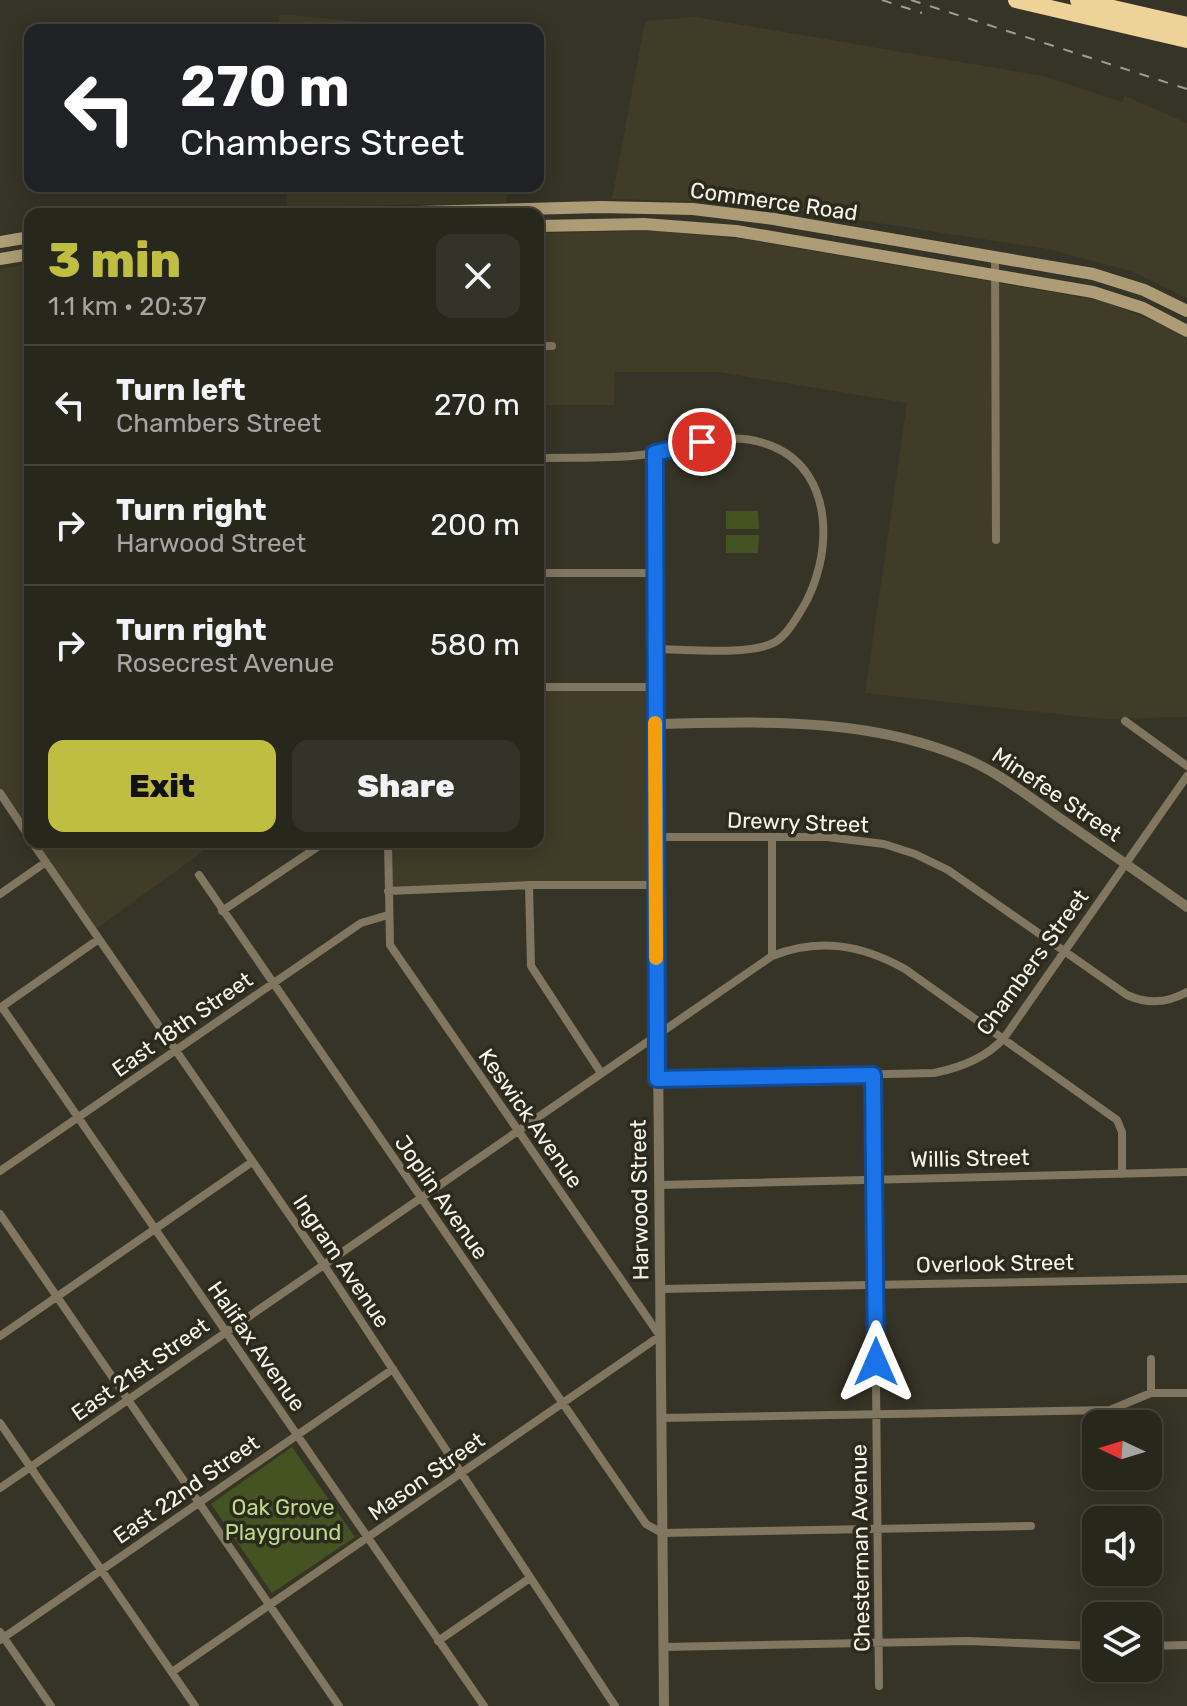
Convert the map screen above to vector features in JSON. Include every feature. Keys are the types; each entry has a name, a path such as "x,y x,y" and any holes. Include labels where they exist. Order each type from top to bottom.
{"highway":[{"path":"1016,0 1187,40"},
{"path":"1078,0 1187,25"}],"main road":[{"name":"Commerce Road","path":"544,208 679,208 764,217 1106,277 1144,290 1187,311"},
{"name":"Commerce Road","path":"544,226 644,224 721,229 1106,295 1143,308 1187,331"},
{"path":"0,242 24,238"},
{"path":"0,259 24,255"}],"street":[{"path":"995,257 996,540"},
{"path":"544,346 552,346"},
{"path":"544,458 655,453 726,437 750,439 793,457 806,471 817,490 823,511 822,552 815,579 793,624 777,641 757,649 655,649"},
{"name":"Harwood Street","path":"655,453 655,837 664,1706"},
{"path":"544,573 654,573"},
{"path":"544,687 655,687"},
{"path":"1125,721 1187,766"},
{"name":"Minefee Street","path":"655,724 802,722 910,739 970,761 1005,779 1187,907"},
{"name":"Chambers Street","path":"657,1079 945,1071 987,1053 1004,1038 1187,776"},
{"name":"Ingram Avenue","path":"0,793 24,829"},
{"name":"Drewry Street","path":"655,837 855,839 884,844 915,854 962,879 1134,998 1161,1001 1187,992"},
{"path":"772,837 772,956 829,944 870,952 905,969 1117,1120 1122,1132 1122,1174"},
{"name":"Ingram Avenue","path":"36,848 324,1265 615,1706"},
{"path":"222,911 316,848"},
{"name":"Keswick Avenue","path":"388,848 390,945 660,1336"},
{"path":"0,894 46,862"},
{"name":"Joplin Avenue","path":"199,875 646,1524 662,1533"},
{"path":"529,885 531,966 601,1073"},
{"path":"388,891 529,885 656,885"},
{"name":"East 18th Street","path":"0,1171 361,923 388,915"},
{"path":"1,1007 99,939"},
{"name":"East 21st Street","path":"0,1488 772,956"},
{"name":"Halifax Avenue","path":"1,1007 484,1706"},
{"name":"Chesterman Avenue","path":"873,1075 879,1686"},
{"path":"0,1336 252,1162"},
{"name":"Willis Street","path":"659,1185 1187,1172"},
{"path":"0,1214 339,1706"},
{"name":"Overlook Street","path":"660,1289 1187,1279"},
{"name":"Mason Street","path":"172,1672 660,1336"},
{"path":"1151,1359 1151,1393"},
{"name":"East 22nd Street","path":"1,1636 393,1369"},
{"path":"661,1418 1110,1410 1151,1393 1187,1393"},
{"path":"0,1423 195,1706"},
{"path":"662,1533 1031,1526"},
{"path":"438,1641 530,1578"},
{"path":"1,1636 51,1706"},
{"path":"664,1647 968,1641 1082,1645"},
{"path":"1162,1646 1187,1645"}],"shaded area":[{"path":"279,14 400,24 280,24"},
{"path":"695,17 1043,76 1122,102 1125,96 1187,123 1187,298 1131,271 1048,249 749,203 612,199 645,21"},
{"path":"286,192 507,192 506,203 287,207"},
{"path":"659,231 749,240 1103,301 1177,331 1187,339 1187,717 1104,719 865,693 907,403 719,372 615,372 614,405 544,405 544,233"},
{"path":"24,265 24,828 0,791 0,269"},
{"path":"544,687 655,687 656,885 388,889 388,848 544,848"},
{"path":"38,848 208,848 96,929"}],"green space":[{"path":"726,511 758,511 759,529 726,529"},
{"path":"726,535 759,535 758,553 726,553"},
{"name":"Oak Grove Playground","path":"292,1447 355,1537 272,1593 211,1504"}],"railway":[{"path":"882,0 922,13"},
{"path":"911,0 1187,89"}],"slow traffic":[{"path":"655,723 656,958"}],"route":[{"path":"702,442 655,453 657,1079 873,1075 876,1362"}]}
